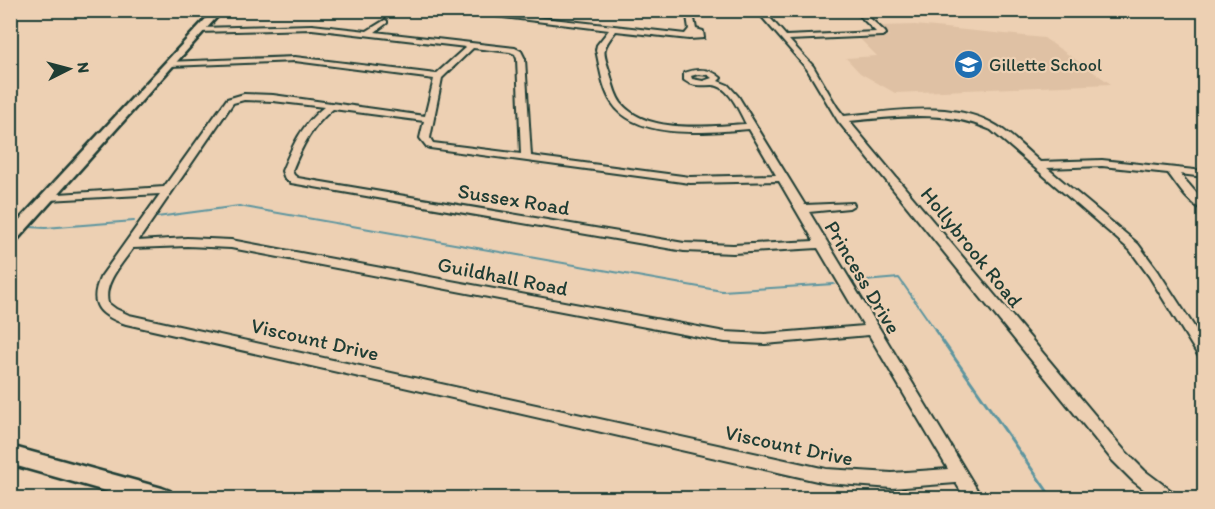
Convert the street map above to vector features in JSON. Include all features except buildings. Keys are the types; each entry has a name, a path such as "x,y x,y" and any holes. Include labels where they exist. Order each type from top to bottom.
{"main road":[{"path":"10,239 219,10"},
{"path":"10,455 162,498"}],"street":[{"path":"114,10 202,10"},
{"path":"450,10 680,34 693,38 701,36 693,30 690,15 684,10"},
{"path":"505,16 512,10"},
{"name":"Hollybrook Road","path":"759,10 810,68 826,99 842,119 1118,455 1138,476 1167,498"},
{"path":"785,38 882,34 856,10"},
{"path":"369,33 385,22"},
{"path":"201,30 302,26 512,50 521,57 526,159"},
{"path":"615,28 601,45 600,50 615,101 621,109 647,122 672,128 750,126"},
{"path":"472,45 438,77 425,138 430,145 690,180 781,178"},
{"path":"170,64 290,59 438,77"},
{"name":"Princess Drive","path":"713,82 725,87 734,96 974,498"},
{"name":"Viscount Drive","path":"428,119 261,97 244,97 230,101 106,278 99,294 103,306 126,319 826,476 881,482 911,482 959,474"},
{"name":"Sussex Road","path":"331,106 312,121 302,134 287,171 289,177 295,182 684,247 733,249 821,244"},
{"path":"842,119 937,113 964,116 994,128 1140,255 1204,353"},
{"path":"1038,165 1102,163 1204,174"},
{"path":"1171,170 1204,207"},
{"path":"48,197 166,190"},
{"path":"800,209 849,205"},
{"name":"Guildhall Road","path":"128,245 204,242 231,244 725,337 765,339 872,330"}],"shaded area":[{"name":"Gillette School","path":"915,25 1044,38 1111,84 895,93 860,73 846,58 877,56 858,37 890,36 879,26"}],"waterway":[{"path":"157,217 239,206 722,291 834,284"},
{"path":"30,227 45,228 134,221"},
{"path":"853,282 899,278 936,331"},
{"path":"935,330 1052,498"}],"place":[{"name":"Gillette School","path":"968,65"}]}
